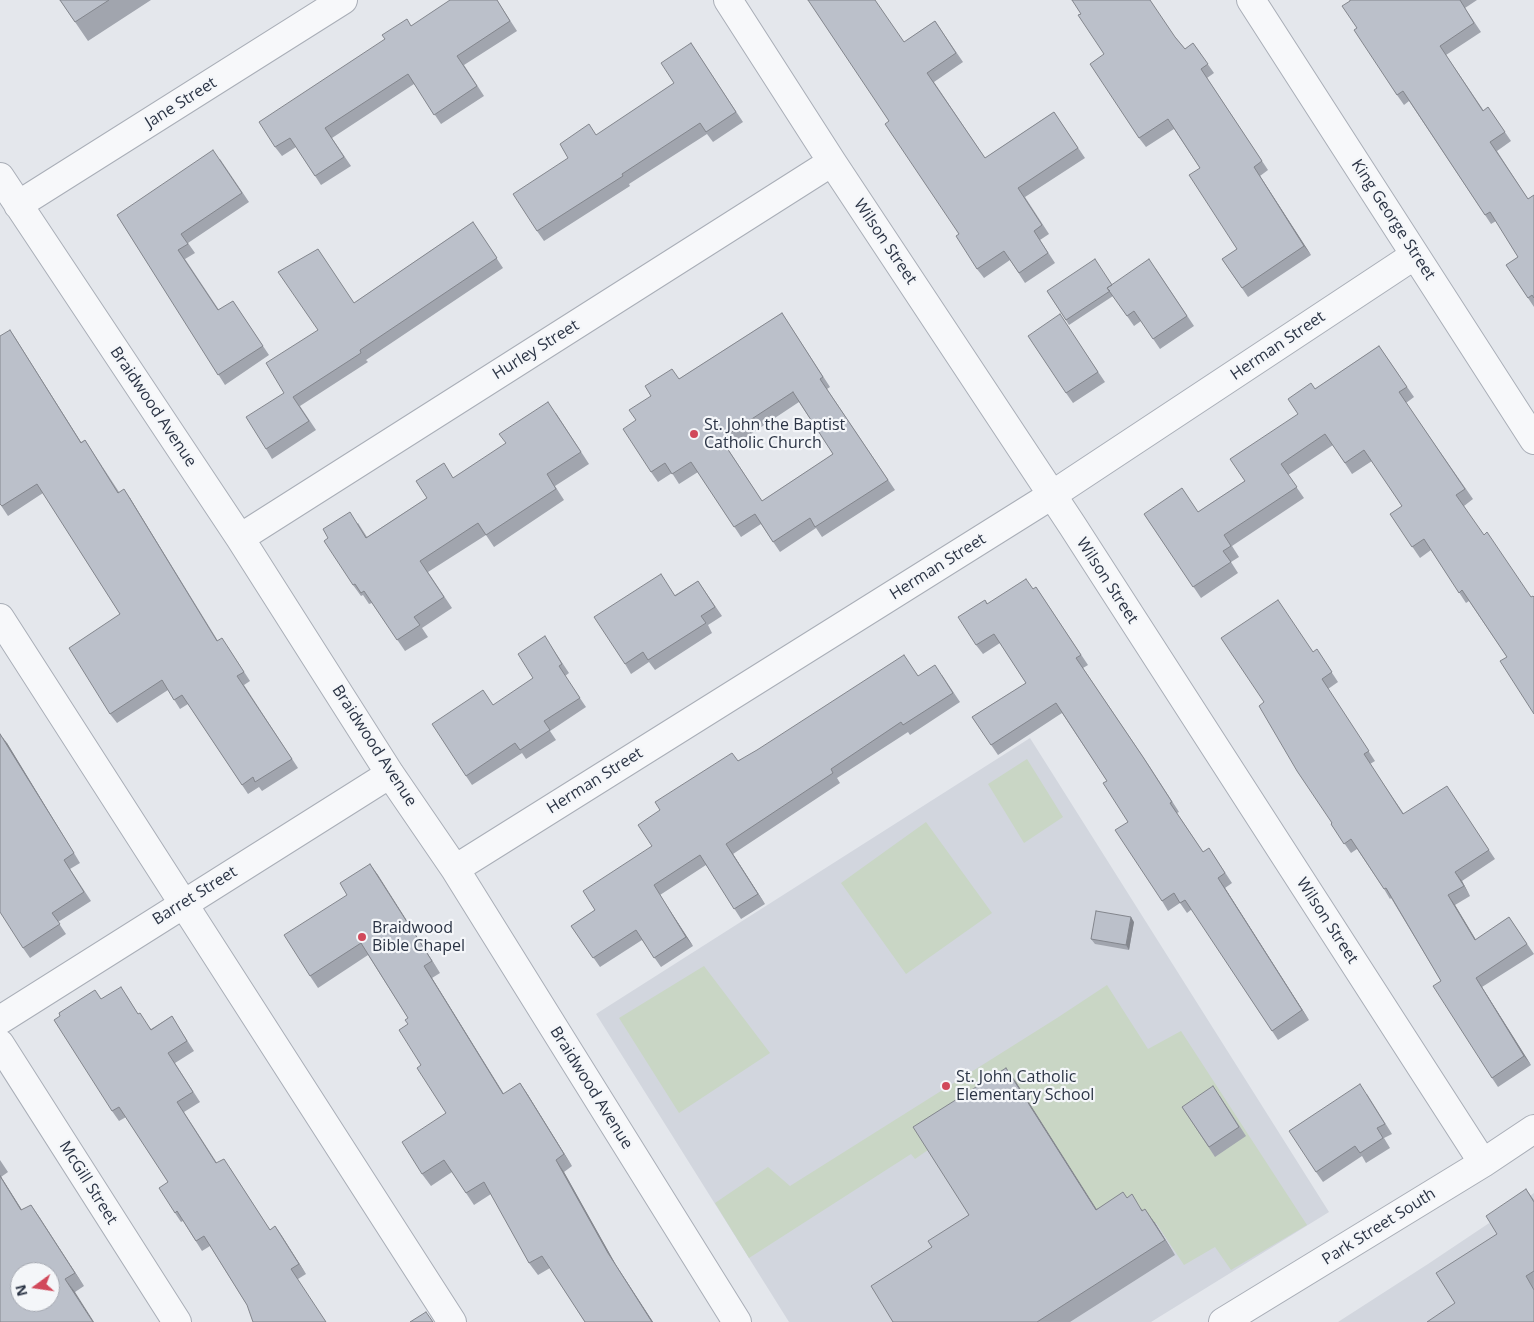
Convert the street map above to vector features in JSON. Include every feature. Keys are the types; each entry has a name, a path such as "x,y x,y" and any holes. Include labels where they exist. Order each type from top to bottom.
{"street":[{"name":"Jane Street","path":"18,205 343,0"},
{"name":"Wilson Street","path":"728,0 832,162 1052,495 1483,1164"},
{"name":"King George Street","path":"1251,0 1534,440"},
{"name":"Hurley Street","path":"240,538 832,162"},
{"name":"Braidwood Avenue","path":"0,177 240,538 390,774 455,869 737,1322"},
{"name":"Herman Street","path":"455,869 1052,495 1415,255"},
{"path":"0,618 452,1322"},
{"name":"Barret Street","path":"0,1020 390,774"},
{"name":"McGill Street","path":"0,1044 177,1322"},
{"name":"Park Street South","path":"1223,1322 1483,1164 1534,1129"}],"shaded area":[{"name":"St. John Catholic Elementary School","path":"1030,738 1329,1212 1151,1322 789,1322 596,1014"},
{"path":"1534,1193 1534,1322 1338,1322 1428,1264"}],"green space":[{"path":"1027,759 1063,817 1024,843 988,784"},
{"path":"926,822 992,913 906,974 841,883"},
{"path":"704,966 770,1053 679,1113 619,1018"},
{"path":"1107,985 1148,1049 1181,1031 1307,1225 1231,1270 1215,1247 1184,1265 1156,1223 1106,1224 928,1150 915,1159 911,1154 749,1258 715,1203 768,1167 790,1186"}],"building":[{"path":"60,0 109,0 75,22"},
{"path":"450,0 497,0 510,21 457,56 477,86 434,115 408,74 325,128 344,157 315,176 290,138 275,147 259,122 385,39 382,35 407,19 411,26"},
{"path":"808,0 875,0 904,42 935,21 956,53 927,73 985,158 1054,112 1078,148 1018,188 1042,225 1034,231 1048,253 1019,273 1004,251 977,269 956,236 959,234 885,124 889,121"},
{"path":"1072,0 1150,0 1185,49 1193,43 1208,64 1201,69 1262,161 1254,167 1304,246 1242,288 1222,259 1237,249 1189,175 1200,168 1168,119 1139,138 1090,64 1104,54 1078,15 1081,14"},
{"path":"1350,0 1460,0 1474,23 1440,46 1483,111 1488,107 1505,132 1490,142 1528,199 1534,195 1534,298 1532,295 1528,298 1506,265 1518,257 1490,212 1485,215 1403,91 1397,95 1354,30 1357,28 1342,6"},
{"path":"691,43 736,112 706,132 700,123 622,174 623,176 537,231 513,194 568,158 560,144 589,124 596,135 674,83 661,63"},
{"path":"213,150 242,193 181,234 188,244 178,250 218,310 233,301 263,346 218,375 117,215"},
{"path":"473,222 497,258 360,350 361,353 293,397 309,421 266,449 246,417 284,393 266,363 318,330 278,272 318,249 354,303"},
{"path":"1095,259 1112,285 1107,288 1110,291 1066,320 1047,291"},
{"path":"1149,259 1187,316 1153,339 1134,311 1127,316 1107,288"},
{"name":"St. John the Baptist Catholic Church","path":"782,313 823,377 820,379 888,480 815,527 810,518 773,542 755,514 734,527 691,462 672,474 665,463 651,472 623,429 636,420 629,410 651,396 645,386 672,369 679,379","holes":["793,392 833,454 762,501 721,439"]},
{"path":"1060,314 1098,372 1066,393 1028,336"},
{"path":"10,330 81,443 85,440 118,493 124,489 217,641 222,638 244,672 237,676 292,759 255,782 253,777 242,785 182,695 174,700 162,680 110,714 69,648 120,614 37,484 2,506 0,504 0,336"},
{"path":"1379,346 1407,387 1399,392 1465,489 1456,495 1484,535 1487,532 1531,597 1534,597 1534,714 1500,661 1507,657 1462,590 1459,593 1424,539 1412,547 1390,514 1402,506 1364,450 1345,463 1325,434 1281,464 1297,487 1224,535 1231,546 1223,551 1231,562 1193,587 1144,514 1182,488 1198,512 1245,481 1230,459 1298,414 1288,399 1311,383 1315,389"},
{"path":"548,402 581,452 547,474 556,489 486,535 478,523 420,561 444,597 414,617 420,625 397,640 364,591 361,593 355,584 353,585 324,541 328,538 323,529 350,512 366,538 427,498 416,481 444,463 453,478 506,443 499,434"},
{"path":"661,574 675,596 698,581 715,607 701,616 706,623 648,660 643,652 625,664 594,617"},
{"path":"1026,579 1033,589 1036,587 1081,655 1076,658 1143,757 1172,802 1170,803 1203,852 1209,848 1225,873 1218,878 1302,1010 1272,1031 1185,900 1180,903 1174,893 1162,901 1115,830 1128,822 1103,783 1107,781 1056,703 991,745 972,717 1026,683 994,634 976,645 958,617 985,600 987,604"},
{"path":"1278,600 1313,652 1317,649 1332,672 1322,679 1369,751 1364,754 1403,814 1447,786 1489,850 1455,872 1464,886 1448,895 1475,940 1509,917 1527,944 1476,978 1524,1056 1492,1078 1433,986 1441,981 1386,888 1384,889 1351,839 1344,844 1297,771 1259,706 1264,702 1221,638"},
{"path":"545,636 562,664 559,666 580,698 544,721 550,730 520,750 515,743 466,776 432,724 483,690 493,705 533,678 518,654"},
{"path":"904,655 918,676 935,665 953,693 903,725 901,722 831,769 833,773 726,844 758,894 734,909 700,855 654,885 686,937 654,958 636,930 593,958 571,926 595,910 583,891 652,846 638,825 660,810 655,802 732,753 738,761 757,750"},
{"path":"0,734 74,853 64,860 84,892 52,913 60,924 23,948 0,912"},
{"path":"370,864 432,961 424,966 503,1094 520,1083 564,1154 556,1160 608,1253 652,1322 585,1322 542,1256 529,1263 484,1182 466,1193 444,1160 422,1174 402,1142 446,1113 417,1068 421,1065 399,1030 408,1024 405,1020 408,1018 361,943 310,976 284,935 347,895 340,883"},
{"path":"1096,911 1131,917 1126,945 1091,939"},
{"path":"121,987 138,1014 140,1013 151,1030 172,1016 187,1041 168,1053 193,1092 177,1102 216,1163 224,1159 270,1230 275,1226 299,1264 291,1269 326,1322 253,1322 247,1305 204,1236 196,1241 177,1211 175,1213 159,1188 168,1182 119,1107 112,1111 54,1020 60,1016 59,1013 95,990 101,999"},
{"path":"1006,1068 1096,1210 1123,1192 1127,1198 1132,1194 1142,1211 1145,1209 1165,1240 1037,1322 893,1322 871,1286 932,1247 928,1241 969,1215 913,1127"},
{"path":"1360,1084 1385,1124 1377,1128 1383,1138 1360,1153 1355,1146 1316,1172 1289,1131"},
{"path":"1213,1086 1239,1127 1209,1147 1182,1107"},
{"path":"0,1176 21,1210 31,1205 75,1273 65,1279 93,1322 0,1322"},
{"path":"1526,1189 1534,1202 1534,1271 1526,1276 1534,1290 1534,1322 1427,1322 1455,1303 1436,1273 1497,1234 1486,1216"},
{"path":"426,1312 433,1322 410,1322"}],"place":[{"name":"St. John the Baptist Catholic Church","path":"694,434"},
{"name":"Braidwood Bible Chapel","path":"362,937"},
{"name":"St. John Catholic Elementary School","path":"946,1086"}]}
